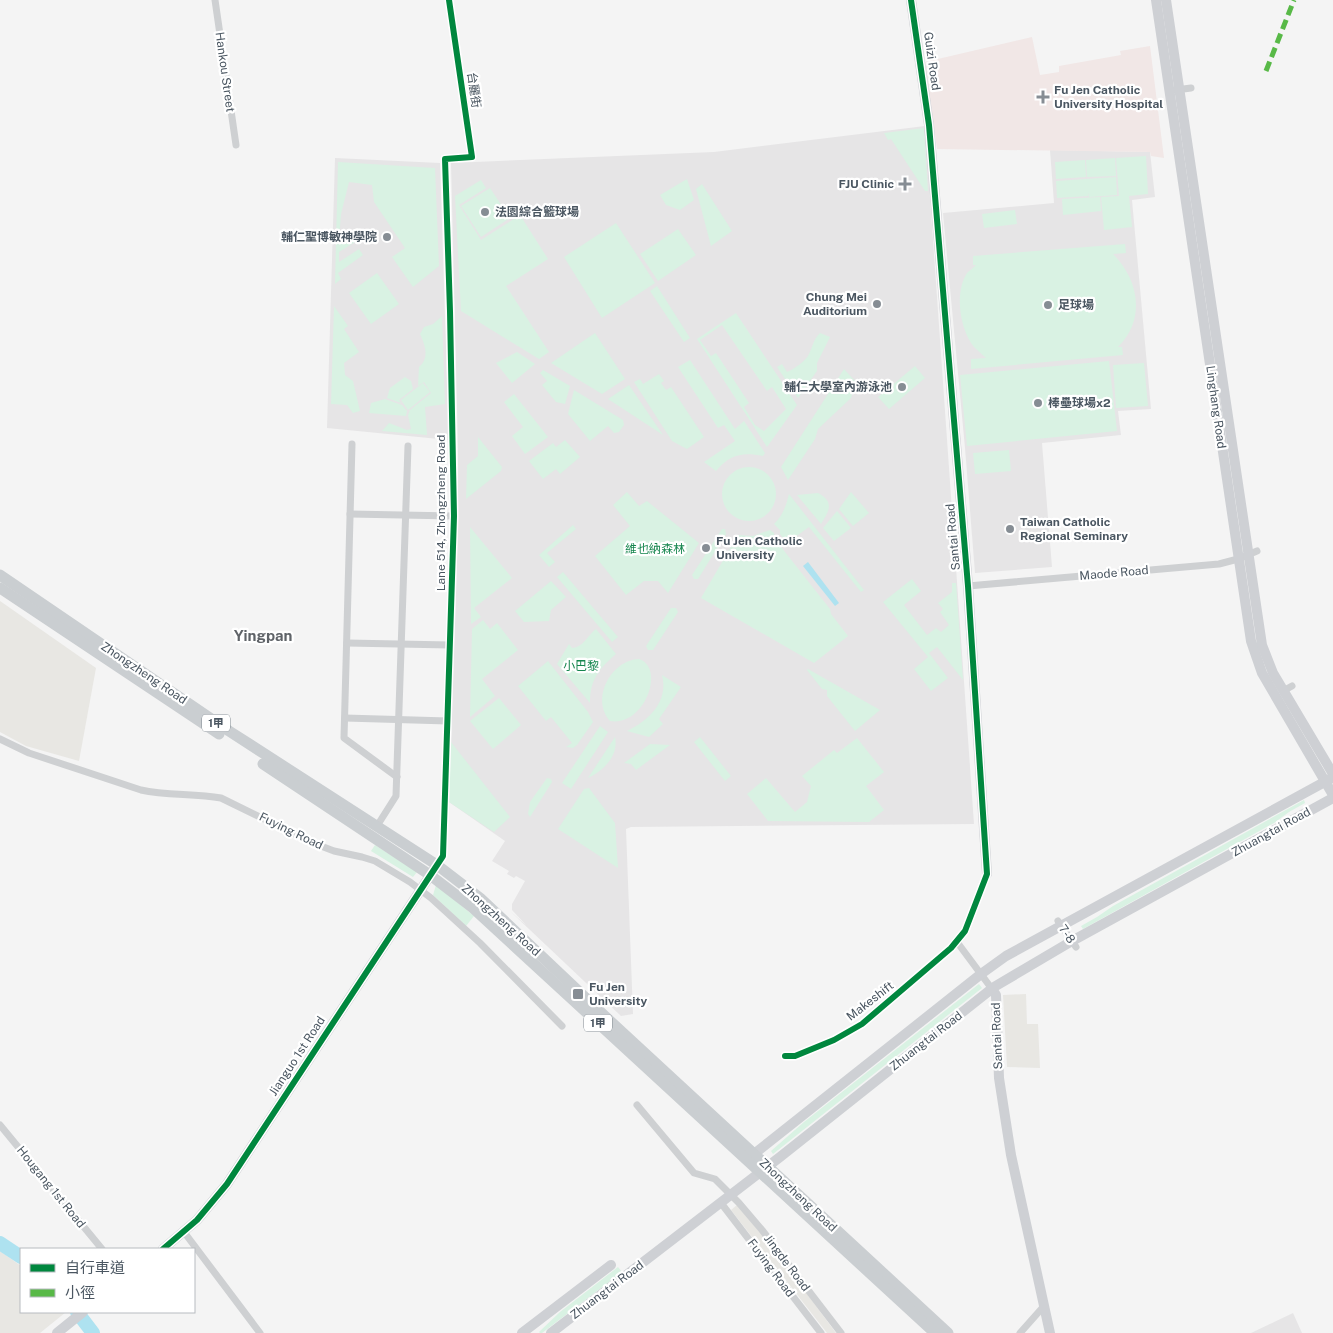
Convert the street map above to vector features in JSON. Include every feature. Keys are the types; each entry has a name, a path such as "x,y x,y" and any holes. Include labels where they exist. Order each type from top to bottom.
{"main road":[{"name":"Zhongzheng Road","path":"0,575 236,736 377,826 433,870 448,888 486,912 750,1157 948,1333"},
{"name":"Zhongzheng Road","path":"0,588 433,870"},
{"name":"Zhongzheng Road","path":"764,1169 935,1333"}],"street":[{"name":"Hankou Street","path":"215,0 236,145"},
{"path":"445,0 452,20"},
{"name":"台麗街","path":"445,159 472,157 449,0"},
{"name":"Guizi Road","path":"911,0 929,124"},
{"name":"Linghang Road","path":"1156,0 1225,368 1248,555 1251,641 1266,681 1330,778"},
{"name":"Linghang Road","path":"1166,0 1174,90 1265,654 1288,689 1330,778 1333,796"},
{"path":"1174,90 1191,88"},
{"name":"Santai Road","path":"929,124 968,586 987,874 965,931 957,942 996,995 999,1078 1010,1146 1049,1331"},
{"name":"Lane 514, Zhongzheng Road","path":"433,870 443,856 454,516 445,159"},
{"path":"352,444 344,738 397,777"},
{"path":"377,826 396,796 408,446"},
{"path":"350,514 454,516"},
{"name":"Maode Road","path":"968,586 1219,564 1248,555"},
{"path":"347,643 450,645"},
{"path":"345,718 448,721"},
{"name":"Fuying Road","path":"0,739 28,753 141,790 157,794 206,795 221,798 313,844 375,861 420,889 480,943 562,1026"},
{"name":"Zhuangtai Road","path":"750,1157 1006,956 1060,923 1330,778"},
{"name":"Zhuangtai Road","path":"551,1333 721,1203 992,989 1014,974 1074,944 1333,796"},
{"name":"Jianguo 1st Road","path":"164,1248 184,1232 209,1207 227,1184 433,870"},
{"name":"7-8","path":"1060,923 1074,944"},
{"name":"Makeshift","path":"785,1056 795,1056 834,1040 862,1024 957,942"},
{"path":"637,1105 694,1173 715,1179 731,1195"},
{"name":"Hougang 1st Road","path":"0,1126 101,1248"},
{"name":"Jingde Road","path":"731,1195 762,1230 841,1333"},
{"name":"Fuying Road","path":"721,1203 821,1333"},
{"path":"184,1232 260,1333"},
{"name":"Zhuangtai Road","path":"522,1333 611,1265"},
{"path":"1020,1333 1044,1306"},
{"path":"57,1333 82,1313"}],"shaded area":[{"name":"Fu Jen Catholic University Hospital","path":"1032,37 1040,75 1059,72 1059,66 1121,55 1120,51 1150,46 1164,158 1151,156 1150,152 937,149 925,62"},
{"name":"Fu Jen Catholic University","path":"925,126 974,824 631,827 626,829 633,1014 621,1016 511,912 526,925 512,910 512,904 525,881 507,874 509,871 492,861 505,841 449,802 458,516 451,163 714,152"},
{"path":"1050,150 1150,152 1155,197 1132,200 1151,409 1118,411 1121,435 1042,443 1052,567 975,573 943,213 1054,203"},
{"name":"輔仁聖博敏神學院","path":"335,158 440,163 449,440 327,428"},
{"path":"0,601 96,668 79,761 26,746 0,732"},
{"path":"1026,994 1027,1024 1038,1024 1040,1068 1007,1067 1003,995"},
{"path":"737,1205 773,1248 836,1333 827,1333 731,1210"},
{"path":"0,1251 20,1265 20,1313 65,1313 40,1333 0,1333"},
{"path":"1293,1313 1302,1333 1251,1333"}],"green space":[{"path":"924,128 928,191 925,191 891,139 888,140 884,133"},
{"path":"1146,156 1148,194 1129,196 1132,227 1104,230 1101,197 1119,196 1116,158"},
{"path":"1115,158 1116,176 1087,177 1086,160"},
{"path":"1085,160 1086,177 1056,179 1055,162"},
{"path":"338,162 435,168 439,266 413,287 392,257 405,248 374,202 372,185 349,182 341,214 339,241 350,234 355,242 339,252 339,262 359,249 363,255 338,273 341,279 335,284"},
{"path":"1116,177 1117,195 1089,197 1088,193 1088,196 1057,198 1056,181"},
{"path":"687,179 694,200 680,210 666,205 660,195"},
{"path":"481,180 486,188 459,205 481,240 520,215 548,259 506,286 549,352 539,359 461,311 455,196"},
{"path":"702,184 732,231 711,246 696,189"},
{"name":"法園綜合籃球場","path":"490,188 510,218 481,237 461,206"},
{"path":"1100,197 1101,211 1063,215 1062,199"},
{"path":"1015,210 1017,224 984,228 982,214"},
{"path":"616,223 655,283 602,318 564,257"},
{"path":"678,229 696,255 658,281 640,254"},
{"name":"足球場","path":"1125,244 1126,253 1113,254 1129,276 1136,300 1136,312 1127,336 1118,347 1122,347 1123,355 971,369 971,359 986,358 969,340 960,311 963,281 967,273 976,265 973,265 973,256"},
{"path":"377,273 399,304 371,324 349,293"},
{"path":"657,286 690,338 684,342 650,291"},
{"path":"334,306 348,326 344,329 359,352 344,363 345,375 353,381 360,411 353,413 347,405 331,404"},
{"path":"736,313 797,405 767,447 697,339","holes":["722,325 767,391 772,387 786,409 764,431 755,425 744,407 749,403 716,353 711,356 700,340"]},
{"path":"442,316 445,404 425,407 427,435 382,431 389,423 407,430 411,429 408,415 410,410 431,393 424,382 418,386 419,367 425,356 425,347 420,334 424,327 433,324"},
{"path":"595,333 625,379 602,394 551,363"},
{"path":"820,333 830,337 817,363 817,371 798,398 777,367 782,364 787,372 800,364 807,357"},
{"path":"517,352 535,364 512,383 496,363"},
{"path":"690,360 735,429 744,421 765,453 763,456 749,454 737,456 726,461 716,471 704,462 735,441 724,425 718,428 678,367"},
{"name":"棒壘球場x2","path":"1109,361 1117,431 967,446 960,375"},
{"path":"1144,363 1148,406 1116,408 1113,365"},
{"name":"輔仁大學室內游泳池","path":"915,366 925,378 889,409 878,397"},
{"path":"844,369 856,382 851,398 818,429 815,439 788,480 781,467"},
{"path":"543,370 570,386 565,404 556,402 542,385 547,381 540,373"},
{"path":"659,374 664,381 661,383 666,390 671,387 704,437 687,449 672,441 634,382 640,379 643,384"},
{"path":"405,377 411,381 413,389 399,400 401,403 387,398 390,388"},
{"path":"423,383 430,392 408,410 401,400"},
{"path":"629,385 663,435 608,399"},
{"path":"574,390 623,420 624,425 619,432 614,433 608,426 590,441 568,414"},
{"path":"514,394 548,437 525,454 512,436 523,427 504,402"},
{"path":"385,399 402,405 407,411 406,416 369,413 371,403"},
{"path":"478,437 502,467 501,471 466,499 467,465 478,456"},
{"path":"565,440 580,457 560,474 556,469 543,479 529,461 553,443 556,447"},
{"path":"1009,450 1011,471 975,474 973,453"},
{"path":"744,467 754,467 764,471 772,479 776,494 772,509 764,517 754,521 744,521 734,517 726,509 722,499 722,489 726,479 734,471"},
{"name":"維也納森林","path":"627,492 639,506 647,501 699,543 668,593 658,581 644,581 626,595 595,556 630,526 613,505"},
{"path":"851,492 869,513 853,526 839,509"},
{"path":"818,493 829,503 828,511 821,524 797,495"},
{"path":"789,494 864,590 861,592 809,527 787,543 780,534 780,530 774,524 784,510"},
{"path":"837,511 851,528 834,541 823,528"},
{"path":"573,525 576,529 547,553 555,562 549,567 539,555"},
{"path":"470,527 512,578 474,608 481,617 471,624"},
{"path":"722,529 725,529 726,534 698,579 694,579 692,575"},
{"path":"770,530 774,533 774,538 830,609 831,614 848,636 814,663 701,598 738,535 753,536"},
{"path":"563,572 618,637 612,642 557,577"},
{"path":"912,579 921,591 904,605 927,635 936,628 941,632 949,625 940,612 943,609 938,603 952,592 952,583 956,583 963,680 937,647 929,653 948,678 931,691 914,669 928,657 883,602"},
{"path":"551,581 566,597 551,610 549,621 524,622 515,611"},
{"path":"671,608 676,608 678,612 653,650 648,650 646,646"},
{"path":"483,620 490,629 497,623 518,650 482,679 495,696 470,717 472,629"},
{"name":"小巴黎","path":"596,629 616,654 597,675 590,695 590,703 557,664 569,644 572,648 580,646"},
{"path":"639,659 647,664 651,673 651,684 647,696 633,715 622,720 610,721 604,712 602,702 606,682 620,666 629,661"},
{"path":"548,661 588,712 593,722 573,748 566,747 572,743 551,717 546,721 518,686"},
{"path":"808,669 880,710 855,731 827,696 827,690 822,689"},
{"path":"662,675 681,687 659,719 663,724 649,737 627,731 649,716 660,702 663,685"},
{"path":"499,698 521,725 493,749 470,721"},
{"path":"600,726 608,732 571,789 562,783"},
{"path":"615,737 615,750 609,762 588,778"},
{"path":"700,737 731,776 725,781 694,742"},
{"path":"857,738 884,772 866,786 884,810 869,822 768,821 747,794 766,778 795,812 807,802 811,786 802,776 834,750 837,753"},
{"path":"451,742 510,817 494,832 449,802"},
{"path":"650,744 670,745 636,770 631,764 624,763"},
{"path":"547,778 551,779 552,782 530,817 528,814 530,802"},
{"path":"589,788 615,823 618,868 558,829 584,789"},
{"path":"1304,800 1305,803 1274,823 1083,929 1081,926 1113,906"},
{"path":"375,845 417,872 413,877 371,851"},
{"path":"436,885 474,916 466,926 433,895"},
{"path":"979,984 982,988 773,1154 771,1151 804,1122"},
{"path":"618,1267 622,1272 542,1333 539,1332 560,1312"}],"water":[{"path":"808,562 839,603 835,606 803,566"}],"waterway":[{"path":"0,1243 20,1256"},
{"path":"78,1313 93,1333"}],"marked path":[{"path":"1266,71 1294,0"}],"cycle path":[{"path":"164,1248 197,1220 227,1184 443,856 454,516 445,159 472,157 449,0"},
{"path":"785,1056 795,1056 834,1040 862,1024 951,948 965,931 987,874 968,586 929,125 911,0"}],"place":[{"name":"Fu Jen Catholic University Hospital","path":"1043,97"},
{"name":"FJU Clinic","path":"905,184"},
{"name":"法園綜合籃球場","path":"485,212"},
{"name":"輔仁聖博敏神學院","path":"387,237"},
{"name":"Chung Mei Auditorium","path":"877,304"},
{"name":"足球場","path":"1048,305"},
{"name":"輔仁大學室內游泳池","path":"902,387"},
{"name":"棒壘球場x2","path":"1038,403"},
{"name":"Taiwan Catholic Regional Seminary","path":"1010,529"},
{"name":"Fu Jen Catholic University","path":"706,548"},
{"name":"Fu Jen University","path":"578,994"}],"district":[{"name":"Yingpan","path":"263,636"}]}
